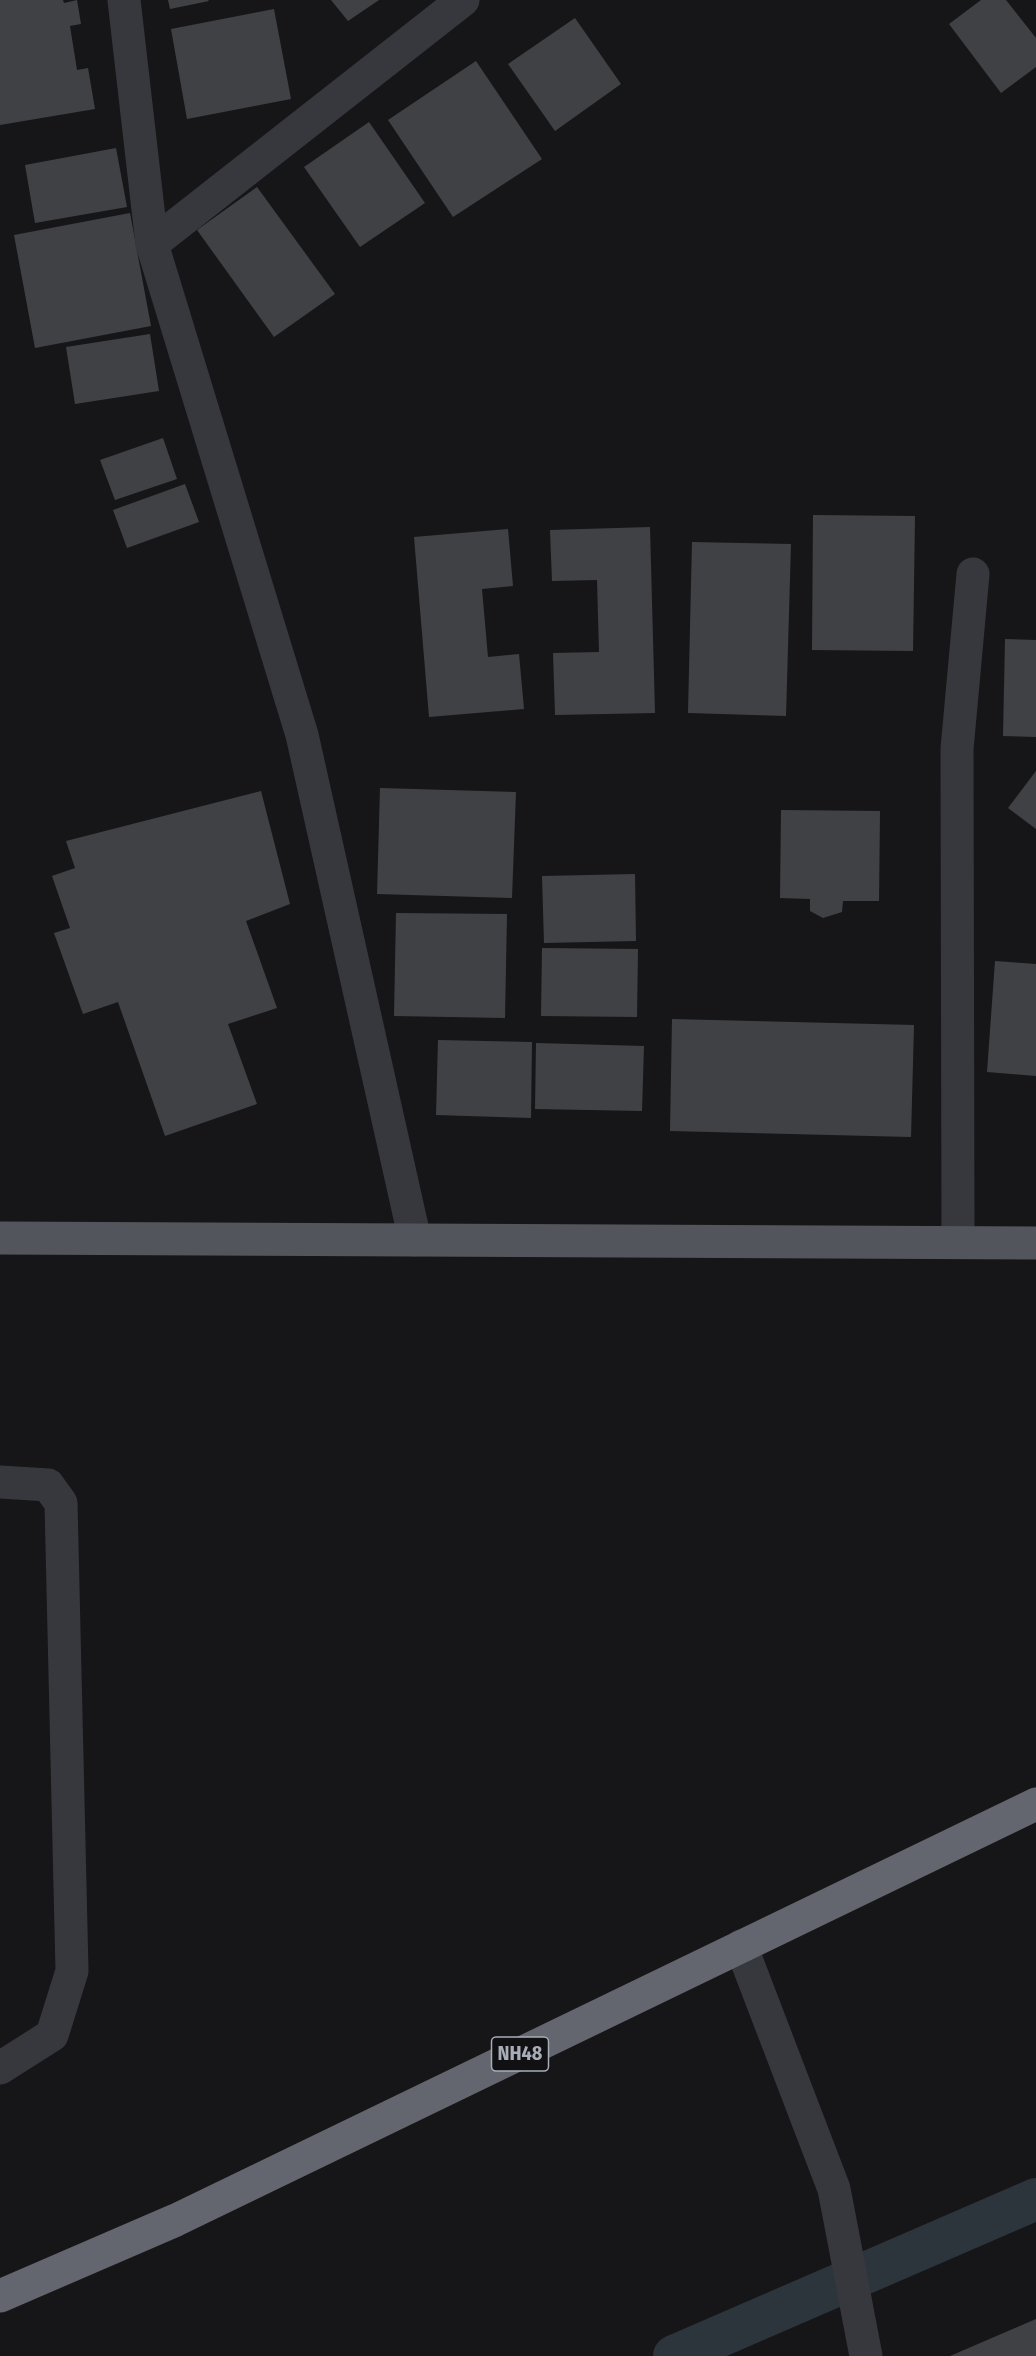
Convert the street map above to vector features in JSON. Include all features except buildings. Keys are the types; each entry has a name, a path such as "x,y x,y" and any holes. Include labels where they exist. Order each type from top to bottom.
{"highway":[{"name":"NH48","path":"0,2295 176,2220 1036,1804"}],"main road":[{"path":"0,1238 1036,1243"}],"street":[{"path":"124,0 152,244 302,735 415,1240"},
{"path":"152,244 463,0"},
{"path":"958,1242 957,749 973,574"},
{"path":"0,1482 48,1485 61,1503 72,1971 52,2035 0,2068"},
{"path":"741,1946 834,2189 866,2356"}],"waterway":[{"path":"674,2356 1036,2199"}]}
